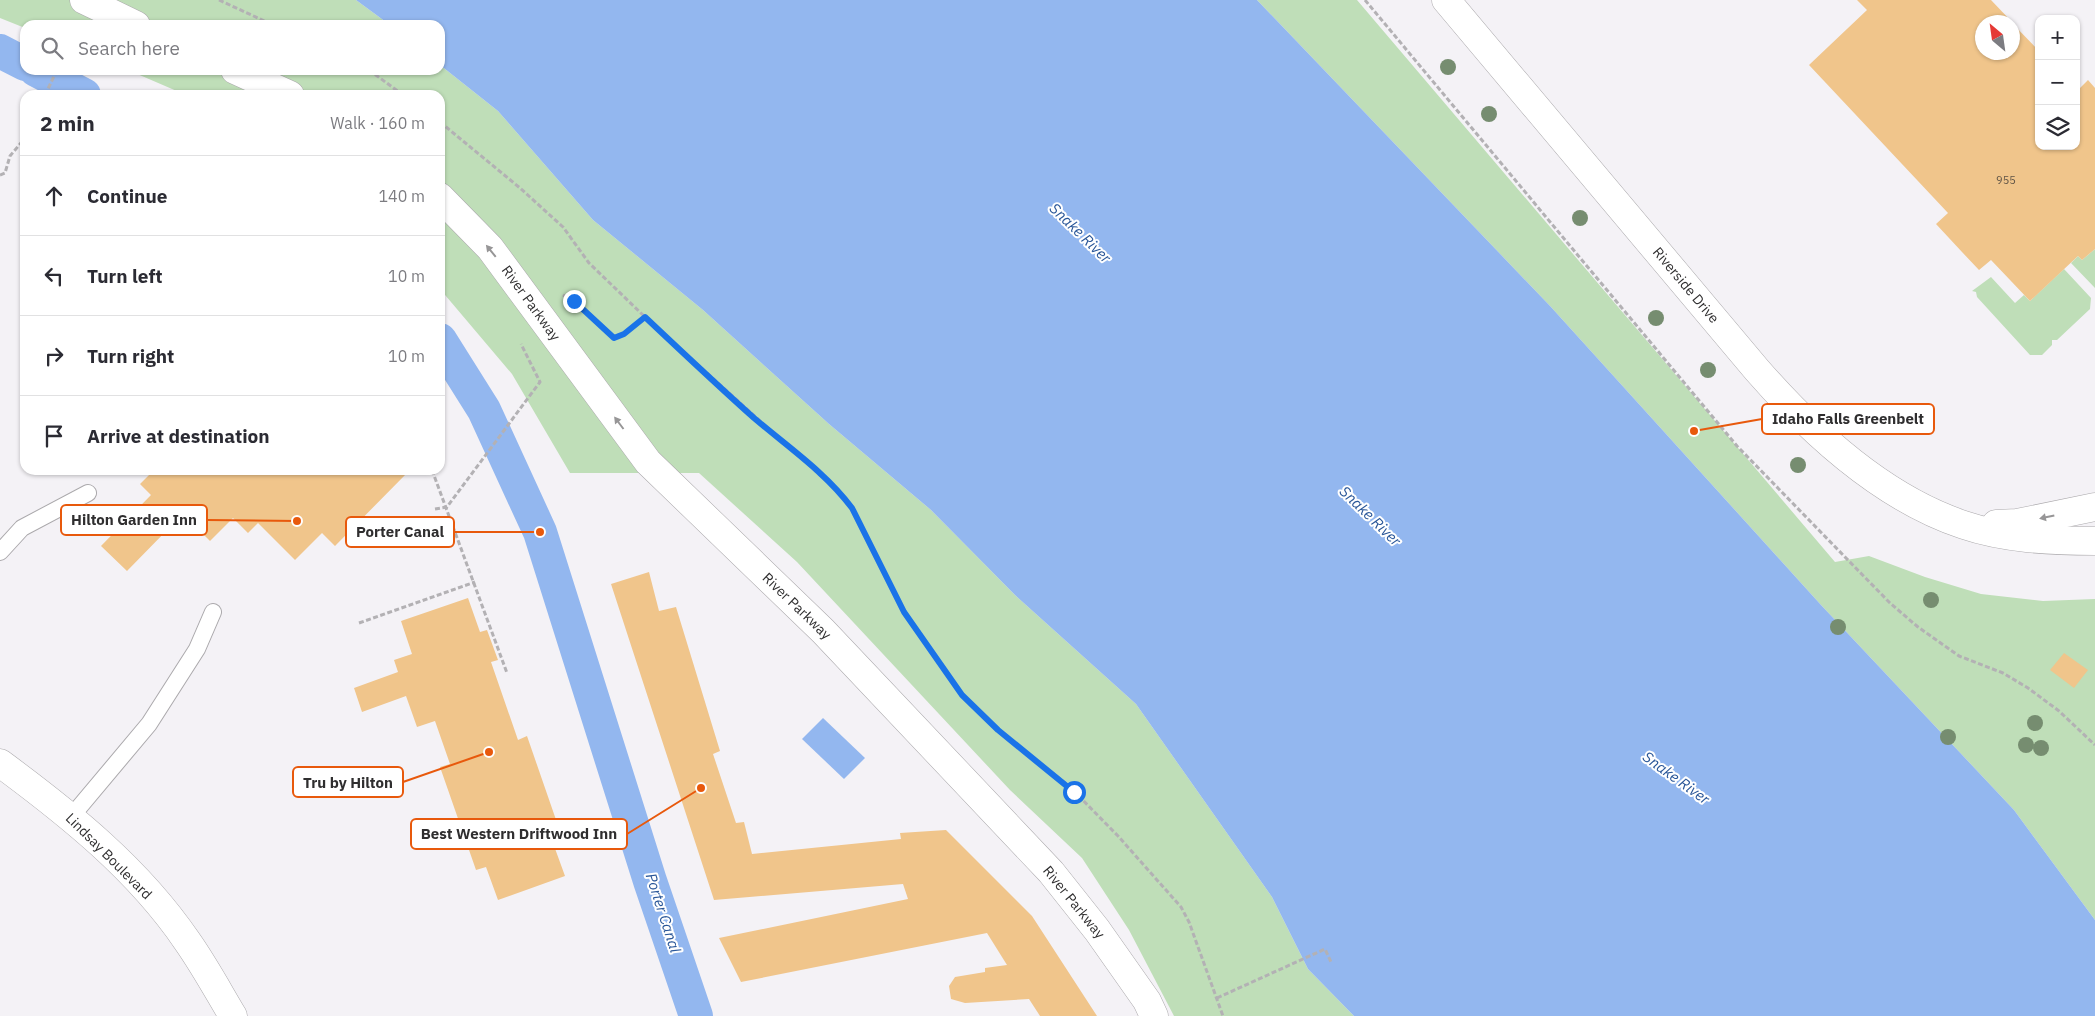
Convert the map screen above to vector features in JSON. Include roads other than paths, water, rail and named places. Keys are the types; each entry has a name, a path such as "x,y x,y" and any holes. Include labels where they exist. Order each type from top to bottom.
{"street":[{"path":"84,0 126,20"},
{"name":"Riverside Drive","path":"1446,0 1792,411 1832,447 1889,488 1930,511 1965,525 2033,539 2095,541"},
{"path":"246,75 279,90"},
{"name":"River Parkway","path":"445,202 490,248 648,462 823,631 1051,872 1097,930 1147,1001 1154,1016"},
{"name":"Riverside Drive","path":"1965,525 2016,523 2095,507"},
{"name":"Lindsay Boulevard","path":"0,763 71,817 139,882 187,940 233,1016"}],"lane":[{"path":"0,552 22,528 88,493"},
{"path":"71,817 149,724 197,649 213,612"}],"water":[{"name":"Snake River","path":"356,0 1257,0 1551,307 1821,605 2014,810 2095,920 2095,1016 1354,1016 1308,969 1272,897 1136,704 1015,595 931,510 829,424 703,310 593,220 498,111 445,69 445,20 383,20"},
{"path":"823,718 865,758 844,779 802,739"}],"waterway":[{"name":"Porter Canal","path":"0,51 20,61"},
{"name":"Porter Canal","path":"46,75 74,90"},
{"name":"Porter Canal","path":"445,348 484,410 540,532 650,881 696,1016"}],"place":[{"name":"Idaho Falls Greenbelt","path":"1694,431"},
{"name":"Hilton Garden Inn","path":"297,521"},
{"name":"Porter Canal","path":"540,532"},
{"name":"Tru by Hilton","path":"489,752"},
{"name":"Best Western Driftwood Inn","path":"701,788"}]}
